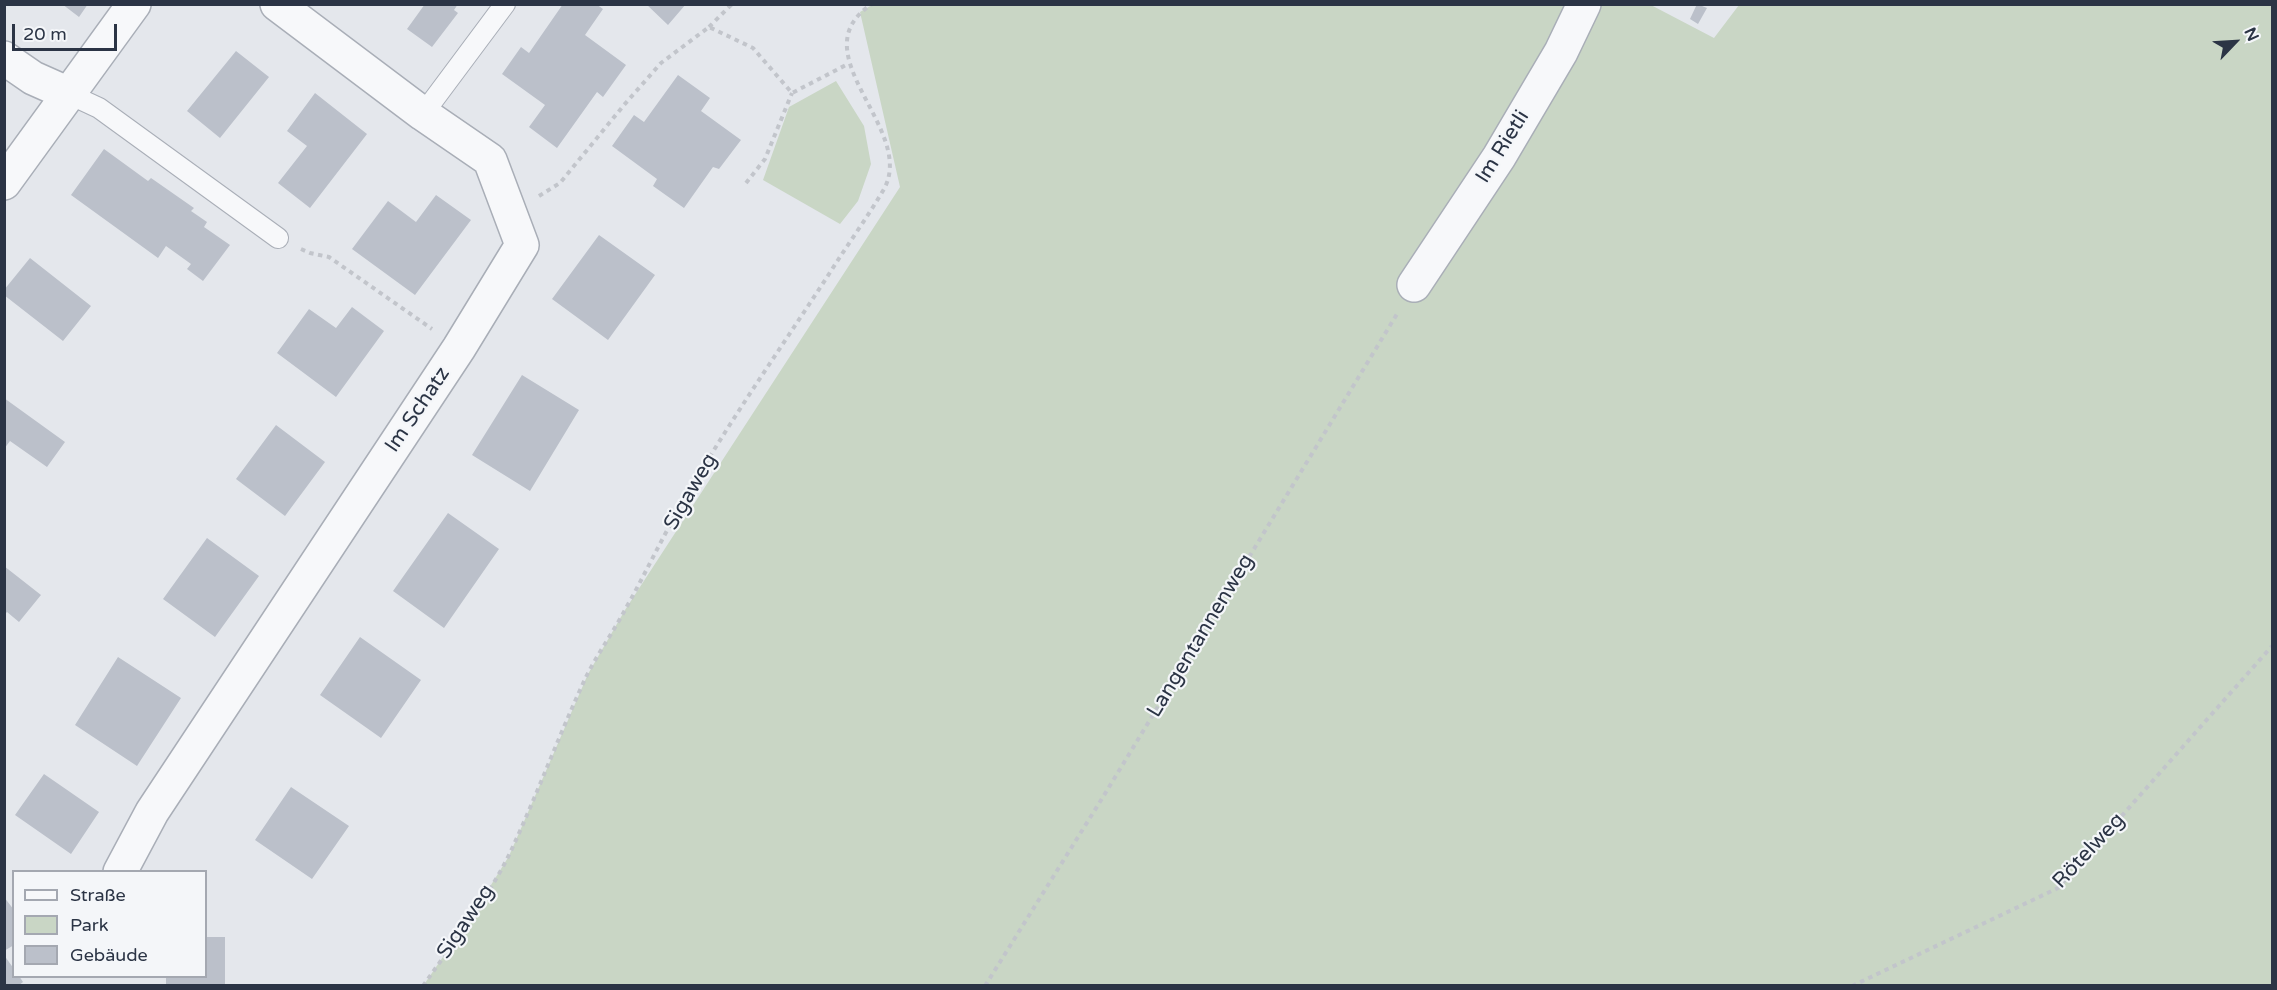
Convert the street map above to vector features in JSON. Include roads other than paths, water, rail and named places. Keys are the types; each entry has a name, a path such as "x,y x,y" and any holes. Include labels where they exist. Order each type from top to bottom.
{"street":[{"path":"4,183 134,4"},
{"name":"Im Schatz","path":"121,870 152,812 459,348 522,245 490,160 423,114 277,4"},
{"name":"Im Rietli","path":"1414,285 1499,157 1561,52 1584,4"},
{"path":"4,58 33,78 69,94"}],"lane":[{"path":"423,114 506,4"},
{"path":"69,94 99,108 278,238"}]}
